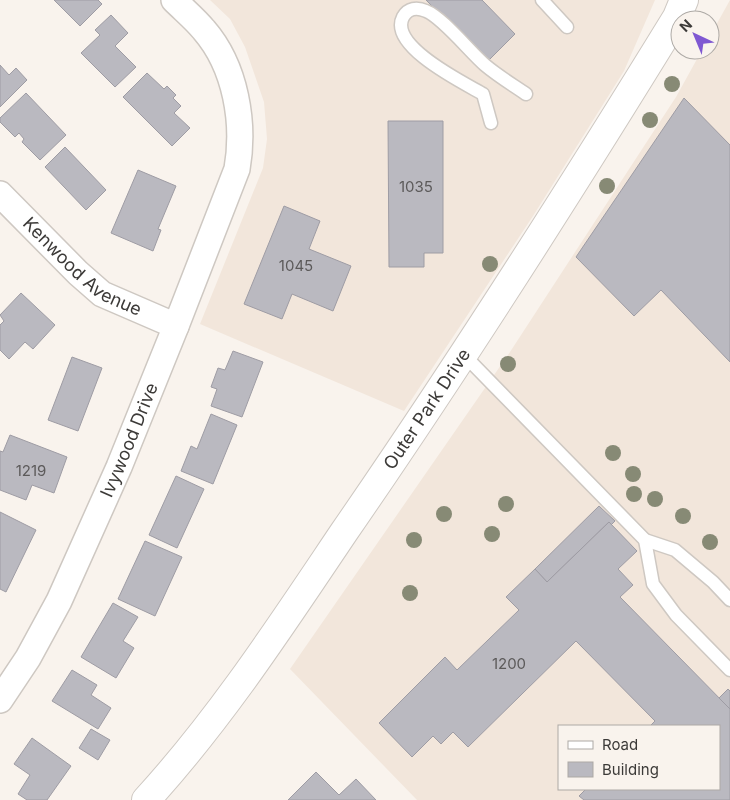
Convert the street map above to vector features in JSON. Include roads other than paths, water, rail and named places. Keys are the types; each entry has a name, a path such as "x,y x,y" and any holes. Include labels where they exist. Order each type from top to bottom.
{"street":[{"name":"Ivywood Drive","path":"0,700 28,658 59,601 118,467 176,326 237,169 240,149 240,124 229,76 220,54 205,31 174,0"},
{"name":"Outer Park Drive","path":"155,797 232,694 423,418 572,187 677,16 684,0"},
{"name":"Kenwood Avenue","path":"0,194 78,273 102,294 176,326"}],"lane":[{"path":"542,0 567,27"},
{"path":"491,123 483,94 435,67 403,37 400,28 402,18 407,12 416,8 428,11 486,65 526,94"},
{"path":"464,355 646,540 675,550 713,582 730,600"},
{"path":"646,540 653,584 676,615 730,670"}]}
